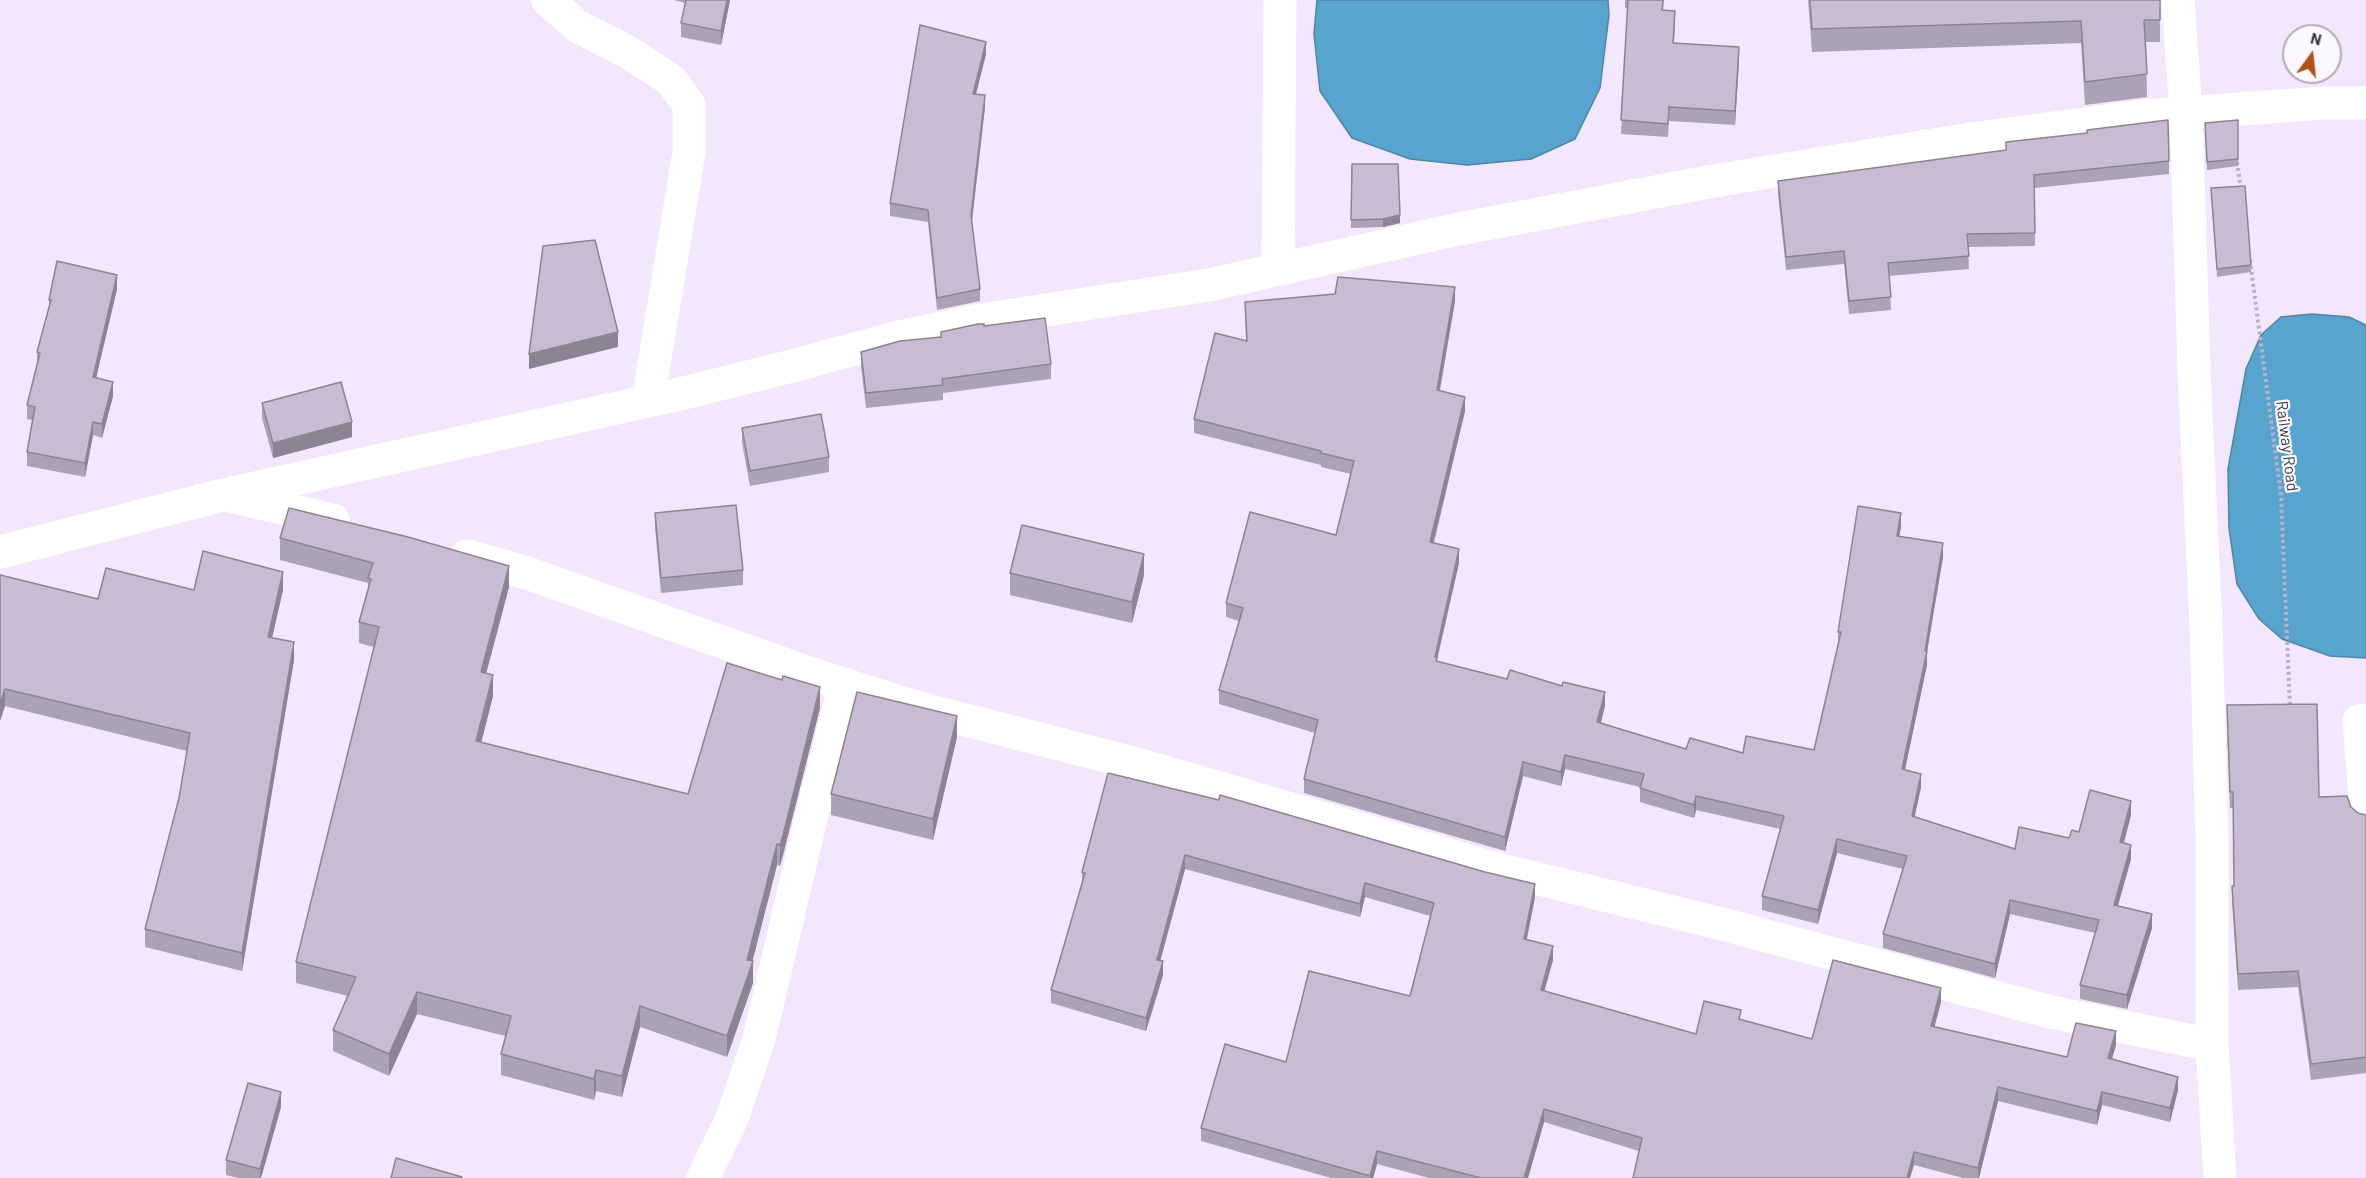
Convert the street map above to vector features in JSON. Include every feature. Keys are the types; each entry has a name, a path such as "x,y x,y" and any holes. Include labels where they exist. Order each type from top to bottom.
{"street":[{"path":"548,0 577,26 628,52 671,80 689,105 690,152 648,401"},
{"path":"1278,269 1277,96 1280,0"},
{"path":"2178,0 2186,113 2194,370 2206,626 2212,840 2212,1045 2220,1178"},
{"path":"0,552 223,495 648,401 895,338 975,321 1209,285 1454,230 1708,182 1971,139 2143,116 2323,103 2366,103"},
{"path":"223,495 357,526"},
{"path":"435,547 527,573 915,707 1141,765 1490,867 1718,923 2051,1012 2212,1045"},
{"path":"703,1178 732,1118 759,1039 814,804 845,684"},
{"path":"2366,720 2359,721 2366,812"}],"path":[{"path":"2230,109 2241,191"},
{"name":"Railway Road","path":"2249,249 2282,495 2290,711 2300,709"}],"water":[{"path":"1317,0 1608,0 1609,15 1600,88 1575,139 1531,159 1467,165 1410,159 1352,138 1320,91 1314,34"},
{"path":"2312,314 2349,317 2366,325 2366,658 2330,656 2282,639 2259,619 2237,584 2229,528 2228,469 2246,369 2261,335 2281,317"}],"building":[{"path":"686,0 727,0 721,31 681,23"},
{"path":"1628,0 1663,0 1662,10 1675,11 1673,43 1739,47 1735,111 1669,107 1668,124 1621,120"},
{"path":"1810,0 2160,0 2160,20 2144,20 2147,74 2085,82 2081,21 1812,29"},
{"path":"920,25 986,42 973,94 985,95 971,215 980,289 937,298 928,210 890,203"},
{"path":"2168,120 2169,161 2034,175 2035,233 1967,234 1969,256 1888,263 1891,297 1849,301 1844,251 1786,257 1778,181 2006,150 2006,142 2087,133 2087,130"},
{"path":"2238,120 2238,159 2207,162 2205,123"},
{"path":"1352,164 1398,164 1400,215 1383,219 1351,220"},
{"path":"2245,186 2251,265 2217,269 2211,188"},
{"path":"595,240 618,332 529,354 543,246"},
{"path":"57,261 117,275 93,377 113,382 102,424 93,422 85,463 27,452 35,407 27,405 40,353 37,352 51,300 49,300"},
{"path":"1338,277 1455,287 1437,390 1465,397 1430,542 1459,549 1436,661 1507,679 1510,670 1562,686 1563,682 1605,692 1597,722 1686,749 1690,738 1743,753 1746,736 1814,750 1841,632 1838,632 1858,506 1901,513 1897,536 1943,543 1925,651 1927,651 1902,769 1921,774 1912,816 2015,849 2019,827 2069,838 2072,830 2079,832 2090,790 2131,801 2120,842 2131,845 2114,905 2152,914 2127,995 2080,985 2099,920 2010,900 1995,964 1883,934 1907,856 1837,839 1818,910 1762,896 1784,816 1696,796 1694,805 1640,788 1644,774 1565,755 1561,772 1523,762 1505,837 1304,779 1318,720 1219,690 1243,608 1226,603 1250,512 1336,535 1354,461 1194,419 1215,333 1247,341 1245,302 1335,294"},
{"path":"1045,318 1051,364 942,379 943,385 866,393 861,352 900,341 941,337 941,332 978,324 984,324 984,326"},
{"path":"341,382 352,422 273,443 262,403"},
{"path":"821,414 829,457 750,471 742,428"},
{"path":"736,505 743,570 661,578 655,513"},
{"path":"289,508 408,537 509,566 481,672 493,675 476,741 688,794 727,663 782,680 783,676 820,687 783,835 780,845 777,844 747,960 753,961 727,1036 640,1006 622,1076 596,1070 594,1079 501,1054 511,1016 417,992 389,1054 333,1030 356,977 296,962 379,627 359,622 373,563 280,538"},
{"path":"1022,525 1144,554 1132,602 1010,573"},
{"path":"203,551 283,572 268,637 294,642 242,953 145,929 179,798 190,733 5,689 0,704 0,575 98,599 106,568 194,590"},
{"path":"857,692 957,716 933,819 831,794"},
{"path":"2317,704 2319,797 2347,796 2351,807 2358,813 2366,815 2366,1057 2311,1064 2298,971 2238,974 2232,886 2234,886 2233,792 2230,792 2227,705"},
{"path":"1108,773 1219,800 1220,795 1485,872 1535,884 1524,939 1553,946 1541,990 1696,1034 1704,1001 1741,1010 1739,1019 1812,1039 1833,960 1941,988 1931,1026 2067,1057 2076,1023 2116,1031 2108,1058 2178,1077 2170,1108 2102,1092 2097,1111 1998,1087 1978,1168 1914,1152 1907,1178 1633,1178 1642,1138 1544,1109 1524,1178 1481,1178 1377,1151 1370,1176 1201,1128 1225,1044 1286,1062 1309,971 1410,996 1434,903 1365,883 1360,904 1185,855 1157,960 1163,961 1146,1018 1051,990 1085,873 1082,872"},
{"path":"248,1083 281,1092 260,1169 226,1160"},
{"path":"396,1158 462,1177 391,1178"}]}
